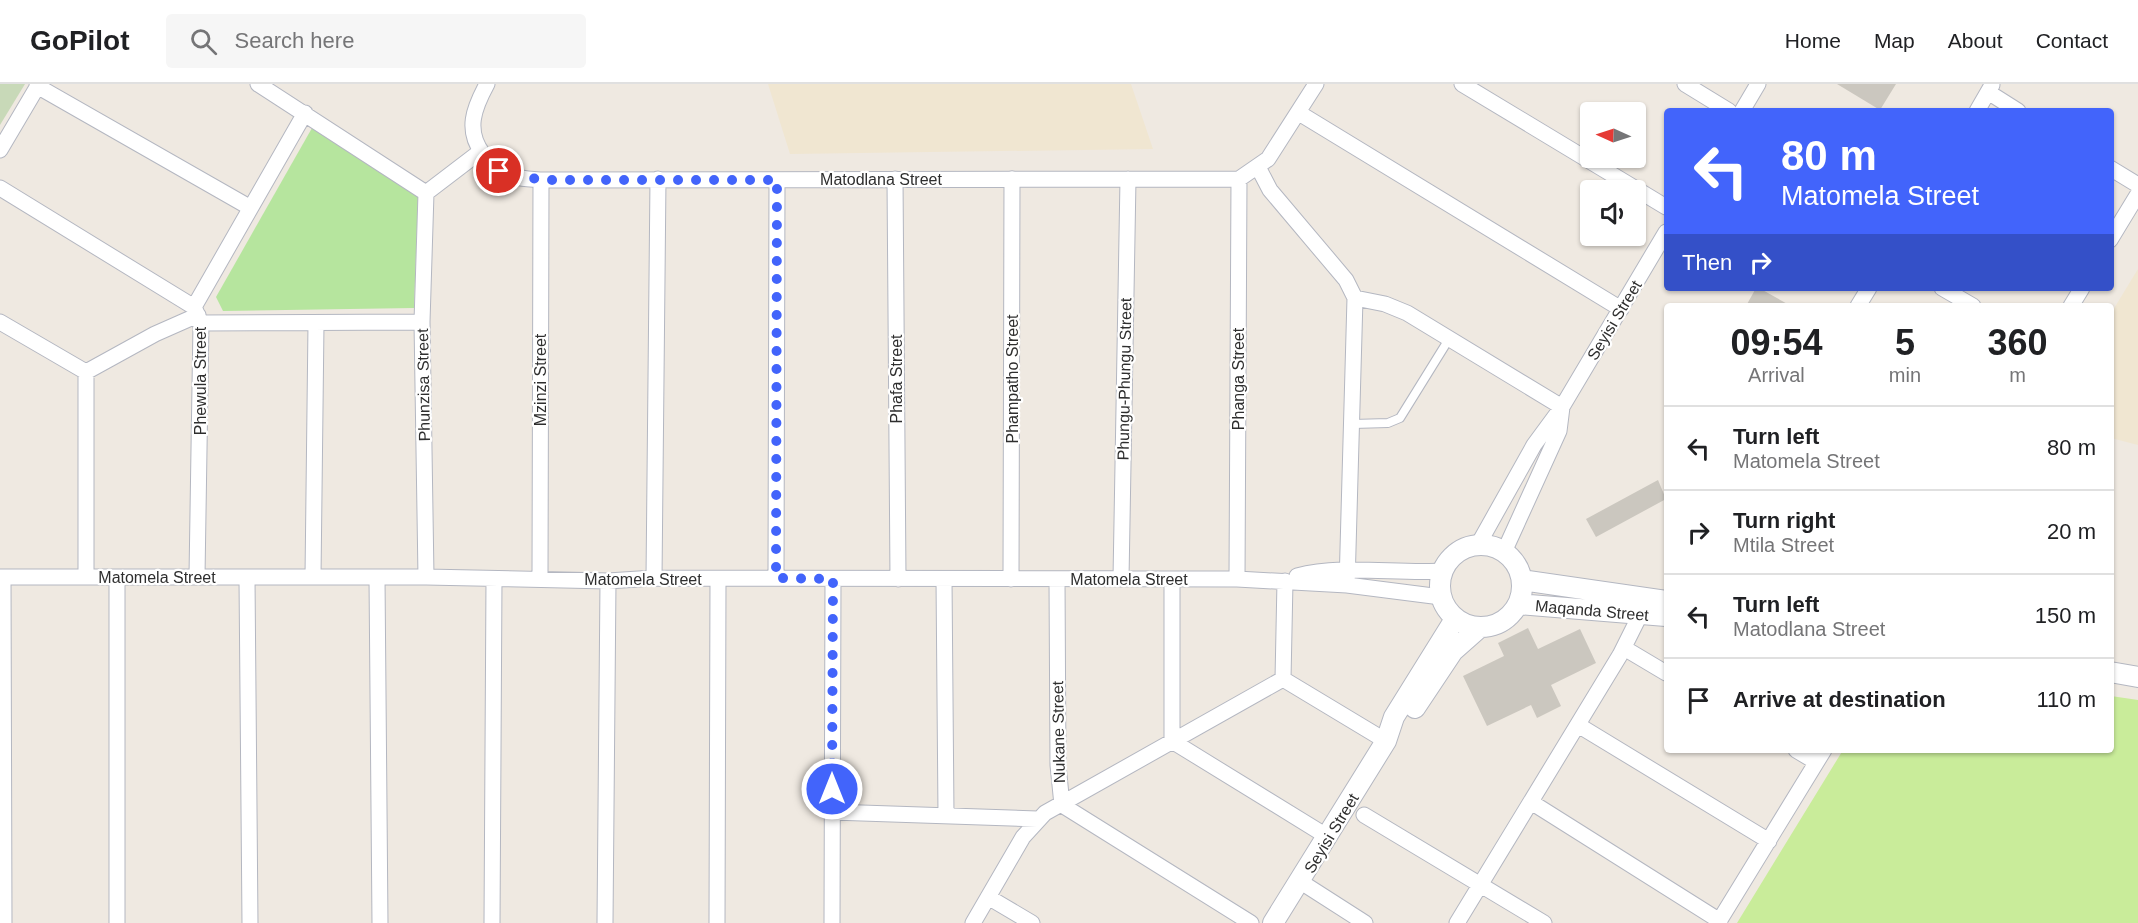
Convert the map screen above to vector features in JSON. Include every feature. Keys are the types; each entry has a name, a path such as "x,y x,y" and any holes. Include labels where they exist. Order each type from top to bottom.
{"street":[{"path":"258,84 426,193 481,151"},
{"path":"1239,179 1258,167 1273,153 1316,84"},
{"path":"1462,84 1664,206"},
{"path":"1685,84 1724,108"},
{"path":"1744,108 1758,84"},
{"path":"0,150 38,85 249,207"},
{"name":"Matodlana Street","path":"484,85 477,102 472,125 481,151 499,171 541,180 1239,179"},
{"path":"1979,108 1990,88 2014,108"},
{"path":"198,315 249,207 305,113"},
{"path":"1299,113 1621,309"},
{"path":"1258,167 1270,190 1346,280 1355,298 1348,578"},
{"path":"2114,170 2138,185"},
{"path":"654,578 658,179"},
{"name":"Phafa Street","path":"895,179 898,579"},
{"name":"Phampatho Street","path":"1011,579 1012,179"},
{"name":"Phungu-Phungu Street","path":"1121,579 1128,179"},
{"name":"Phanga Street","path":"1237,579 1239,179"},
{"name":"Mzinzi Street","path":"540,579 541,180"},
{"path":"776,578 777,180"},
{"name":"Phewula Street","path":"0,188 198,315 198,576"},
{"name":"Phunzisa Street","path":"426,193 422,322 426,577"},
{"path":"2114,233 2138,194"},
{"name":"Seyisi Street","path":"1478,545 1534,445 1562,407 1664,235"},
{"path":"1947,291 1968,303"},
{"path":"1355,298 1395,307 1562,407"},
{"path":"86,372 155,334 198,315 316,324 422,322"},
{"path":"0,322 86,372"},
{"path":"313,577 316,324"},
{"path":"86,372 86,577"},
{"name":"Seyisi Street","path":"1504,552 1559,431 1562,407"},
{"path":"1478,545 1504,552 1514,561 1522,580 1518,604 1502,622 1479,628 1455,619 1441,597 1440,584 1443,571 1453,556 1478,545"},
{"name":"Matomela Street","path":"1348,578 1443,571"},
{"name":"Matomela Street","path":"1,577 198,576 247,579 426,577 608,581 654,578 1285,581 1299,575 1348,578 1441,597"},
{"path":"1,577 4,923"},
{"path":"117,577 117,923"},
{"path":"377,578 380,923"},
{"path":"247,579 250,923"},
{"path":"492,923 494,579"},
{"path":"717,923 718,579"},
{"path":"832,923 833,579"},
{"path":"944,579 946,815"},
{"name":"Nukane Street","path":"1057,579 1058,776 1062,806 1251,923"},
{"path":"1172,579 1172,741"},
{"name":"Maqanda Street","path":"1522,580 1664,601"},
{"path":"605,923 608,581"},
{"path":"1283,680 1285,581"},
{"name":"Maqanda Street","path":"1518,604 1664,616"},
{"path":"1457,923 1624,648 1641,614"},
{"name":"Seyisi Street","path":"1273,923 1301,882 1386,741 1394,717 1455,619"},
{"name":"Seyisi Street","path":"1386,741 1403,727 1453,651 1479,628"},
{"path":"1624,648 1664,672"},
{"path":"2114,673 2138,677"},
{"path":"973,923 1023,837 1037,819 1283,680"},
{"path":"1283,680 1386,741"},
{"path":"1578,725 1768,841"},
{"path":"1172,741 1328,837"},
{"path":"1531,802 1719,922 1820,756"},
{"path":"832,812 1037,819"},
{"path":"1364,815 1544,923"},
{"path":"1301,882 1365,923"},
{"path":"988,897 1032,923"}],"lane":[{"path":"1353,424 1388,423 1400,418 1449,339"}],"shaded area":[{"path":"768,84 1131,84 1153,149 790,154"},
{"path":"2138,269 2138,445 2114,439 2114,308"}],"green space":[{"path":"0,84 25,84 0,125"},
{"path":"312,128 418,197 414,308 223,311 216,297"},
{"path":"2114,696 2138,700 2138,923 1737,923 1841,753 2114,753"}],"building":[{"path":"1837,84 1896,84 1881,108 1877,108"},
{"path":"1754,291 1764,291 1786,303 1748,303"},
{"path":"1658,480 1664,500 1596,537 1586,519"},
{"path":"1528,628 1538,649 1580,629 1596,663 1551,685 1561,706 1537,718 1531,705 1487,726 1463,676 1504,656 1498,643"}],"route":[{"path":"499,171 518,177 541,180 777,180 776,578 833,579 832,789"}]}
